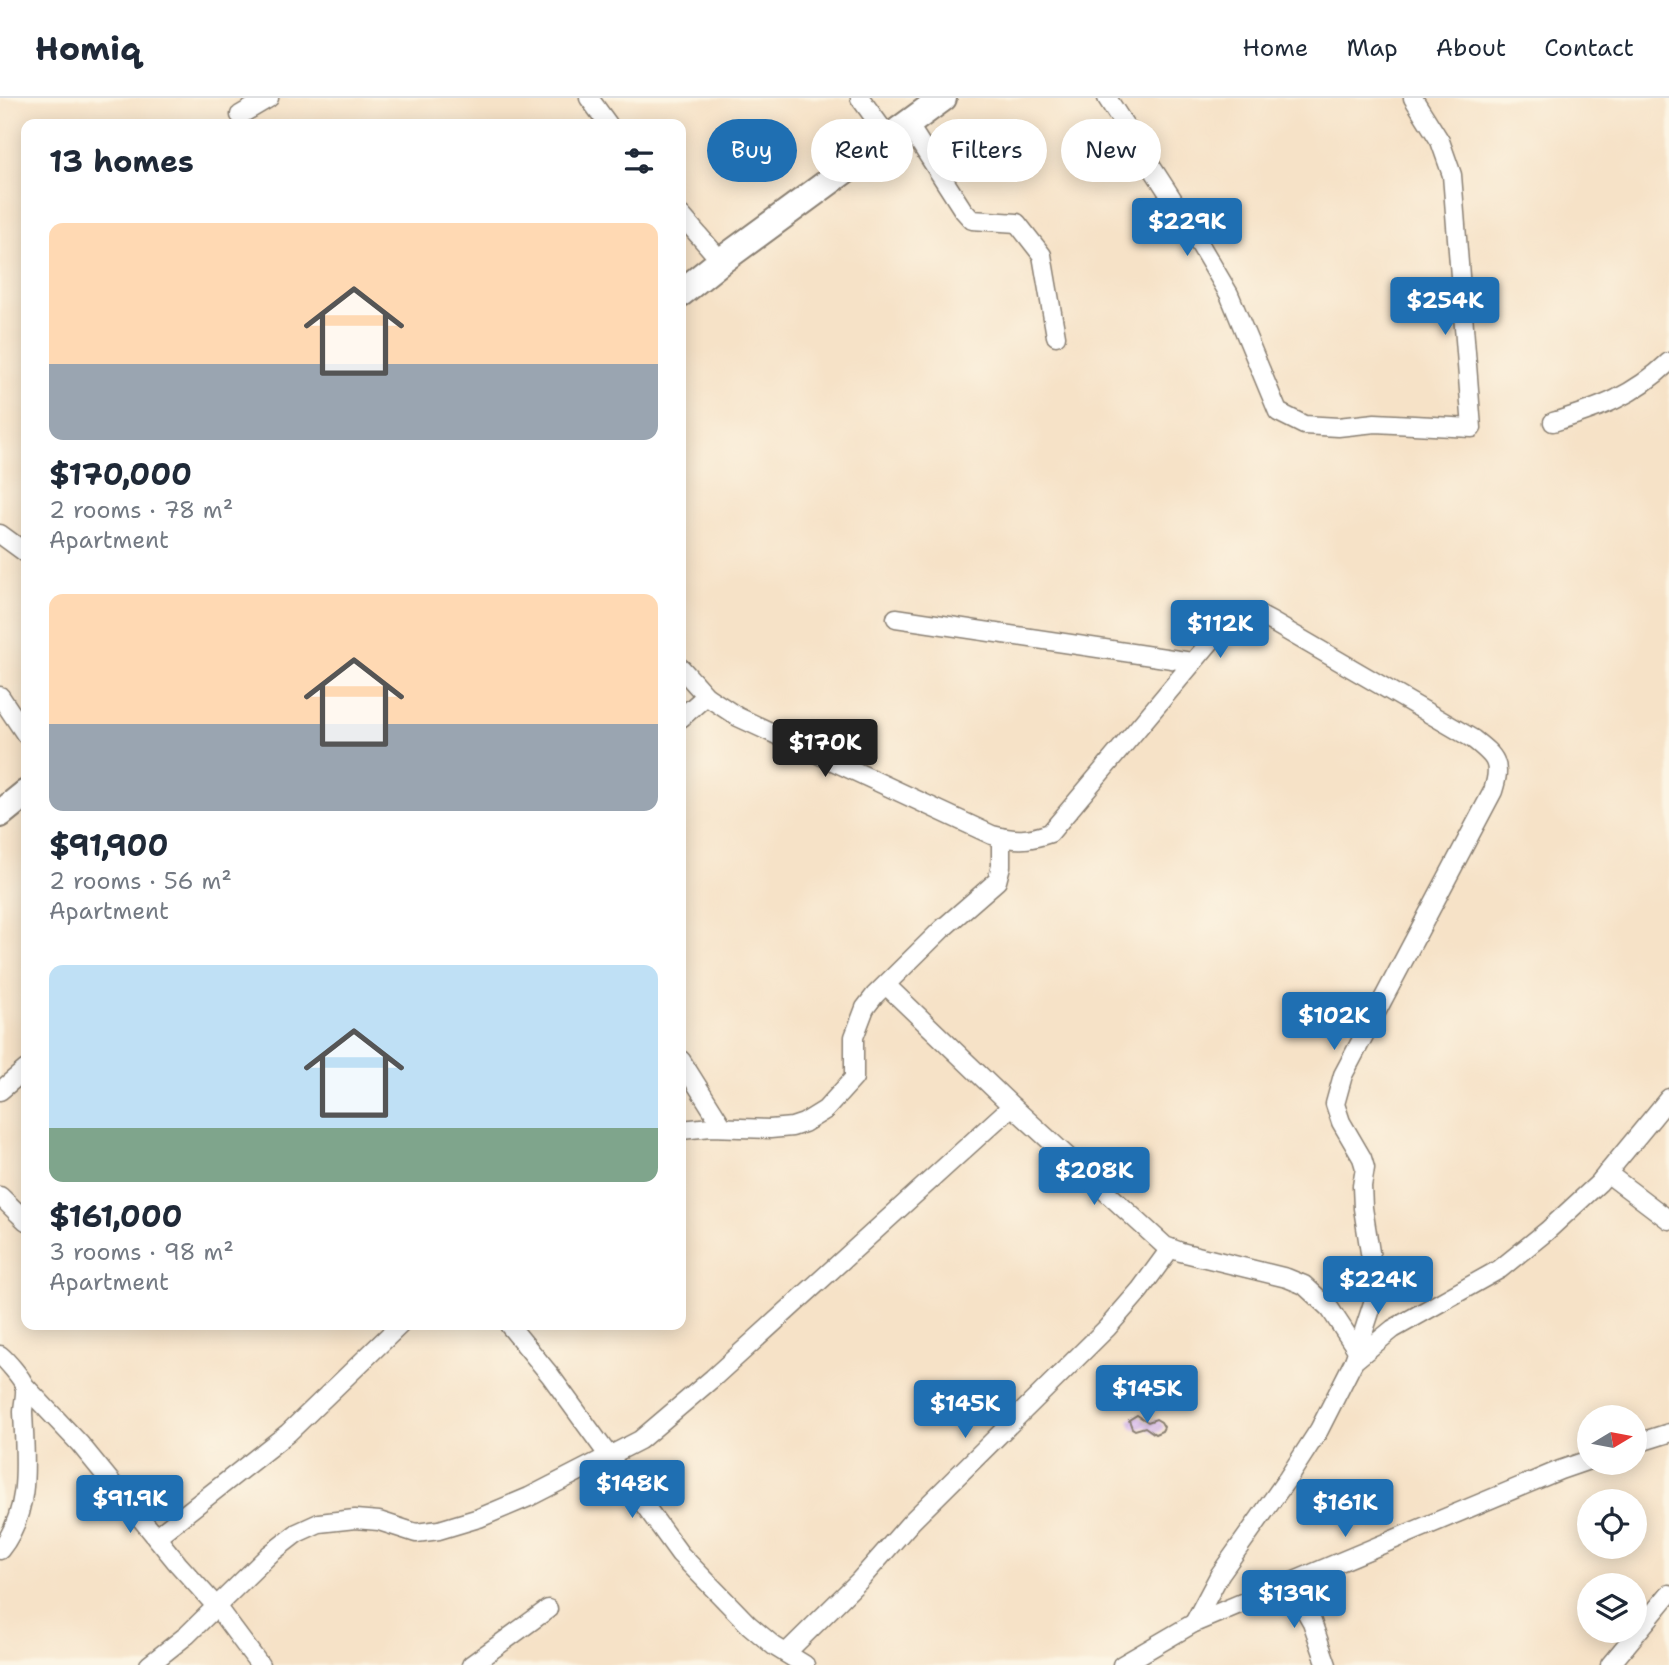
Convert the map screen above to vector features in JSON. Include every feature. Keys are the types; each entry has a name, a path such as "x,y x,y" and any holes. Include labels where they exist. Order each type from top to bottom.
{"street":[{"path":"240,115 269,98"},
{"path":"589,98 604,119"},
{"path":"860,98 885,119"},
{"path":"913,120 943,98"},
{"path":"1107,98 1182,214 1229,294 1278,412 1304,425 1338,427 1375,423 1472,428 1452,175 1440,141 1413,98"},
{"path":"913,148 972,220 1017,223 1029,236 1042,255 1056,336"},
{"path":"686,289 829,182"},
{"path":"686,221 720,261"},
{"path":"1553,422 1602,407 1653,377 1669,362"},
{"path":"0,534 21,549"},
{"path":"686,674 706,696 738,718 1001,838 1022,841 1050,833 1192,662 1236,617 1247,613 1257,614 1473,739 1493,757 1499,769 1493,791 1343,1075 1335,1104 1341,1122 1365,1168 1363,1208 1375,1284 1373,1304 1355,1355 1319,1430 1220,1574 1194,1623"},
{"path":"896,618 1192,662"},
{"path":"0,696 21,728"},
{"path":"686,714 706,696"},
{"path":"0,814 21,797"},
{"path":"686,1130 792,1127 804,1123 831,1104 854,1079 854,1032 865,1008 942,929 997,881 1002,866 1001,838"},
{"path":"886,985 1012,1106 1170,1249 1287,1278 1304,1285 1330,1309 1355,1355"},
{"path":"686,1068 723,1127"},
{"path":"0,1091 21,1073"},
{"path":"1355,1355 1393,1329 1500,1269 1547,1231 1607,1172 1669,1098"},
{"path":"149,1665 187,1635 270,1554 297,1533 320,1523 341,1520 370,1520 416,1533 439,1530 479,1518 529,1497 640,1440 713,1378 1012,1106"},
{"path":"1607,1172 1669,1220"},
{"path":"0,1196 21,1216"},
{"path":"786,1653 859,1581 921,1511 1107,1328 1140,1290 1170,1249"},
{"path":"156,1537 288,1433 395,1330"},
{"path":"513,1330 609,1455 680,1554 750,1625 805,1665"},
{"path":"0,1355 24,1385 80,1444 216,1606 260,1665"},
{"path":"0,1550 10,1538 18,1521 24,1497 24,1385"},
{"path":"1647,1440 1669,1433"},
{"path":"1122,1665 1194,1623 1577,1464"},
{"path":"1290,1583 1312,1622 1327,1665"},
{"path":"1610,1665 1669,1594"},
{"path":"471,1665 548,1609"}],"building":[{"path":"1137,1415 1148,1422 1156,1419 1161,1422 1164,1427 1162,1431 1155,1434 1145,1427 1135,1430 1129,1420"}]}
